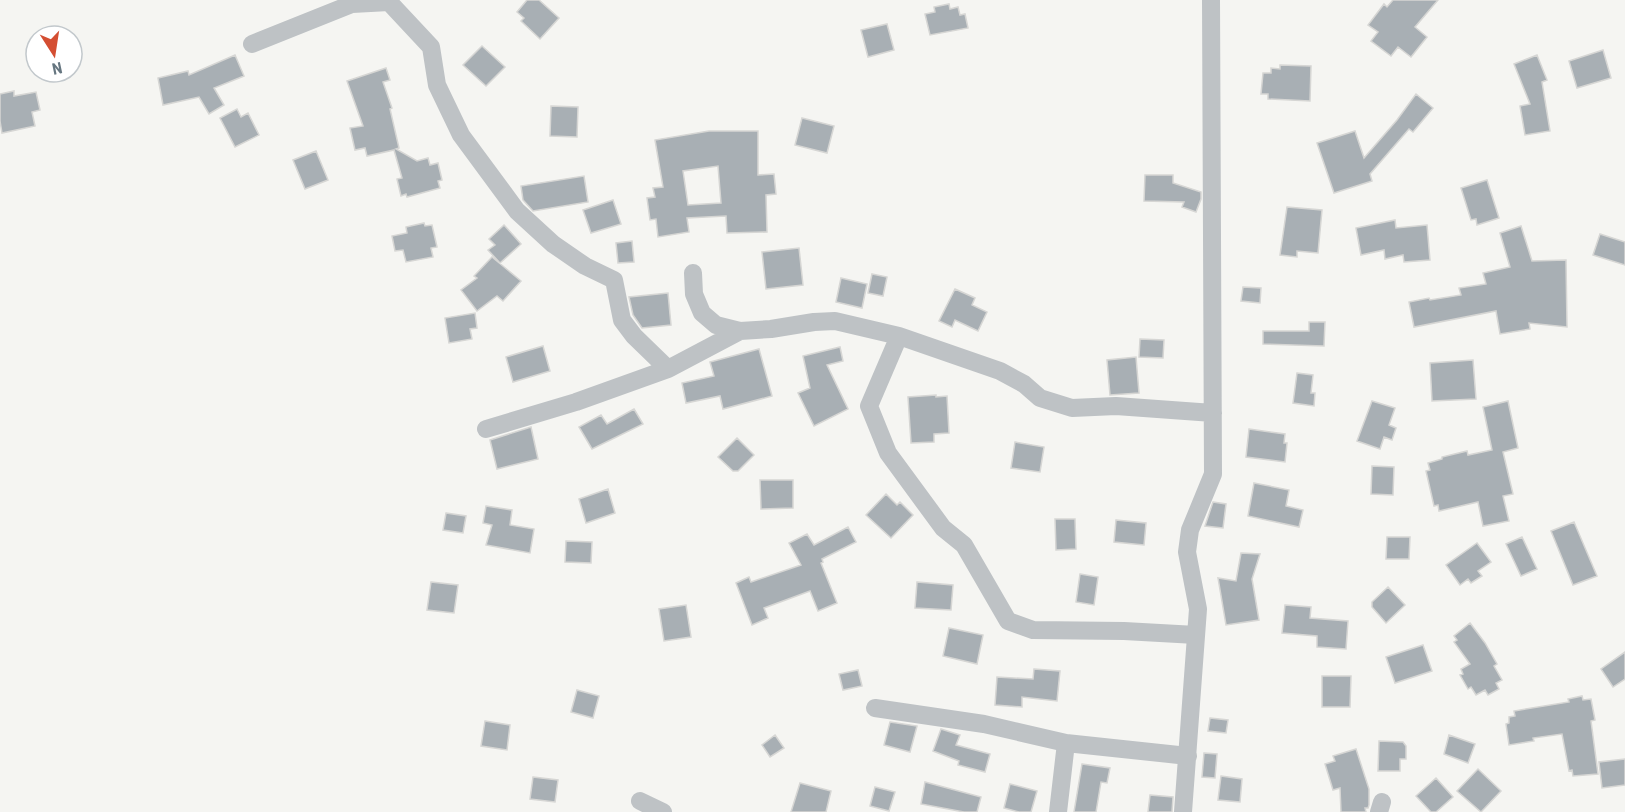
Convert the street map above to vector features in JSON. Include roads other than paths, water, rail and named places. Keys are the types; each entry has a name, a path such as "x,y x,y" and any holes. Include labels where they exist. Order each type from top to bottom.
{"street":[{"path":"1183,812 1198,609 1188,552 1190,530 1213,474 1211,0"},
{"path":"252,44 352,4 389,2 431,47 437,85 461,135 518,211 561,250 585,266 615,280 622,321 668,369"},
{"path":"693,273 694,294 702,314 716,325 740,331 835,321 899,336 1000,371 1024,384 1040,398 1072,408 1116,406 1213,413"},
{"path":"486,429 576,402 668,369 740,331"},
{"path":"899,336 869,406 888,453 943,528 964,545 1008,621 1033,630 1196,635"},
{"path":"875,708 984,724 1066,743 1188,756"},
{"path":"1058,812 1066,743"},
{"path":"640,801 663,812"}]}
